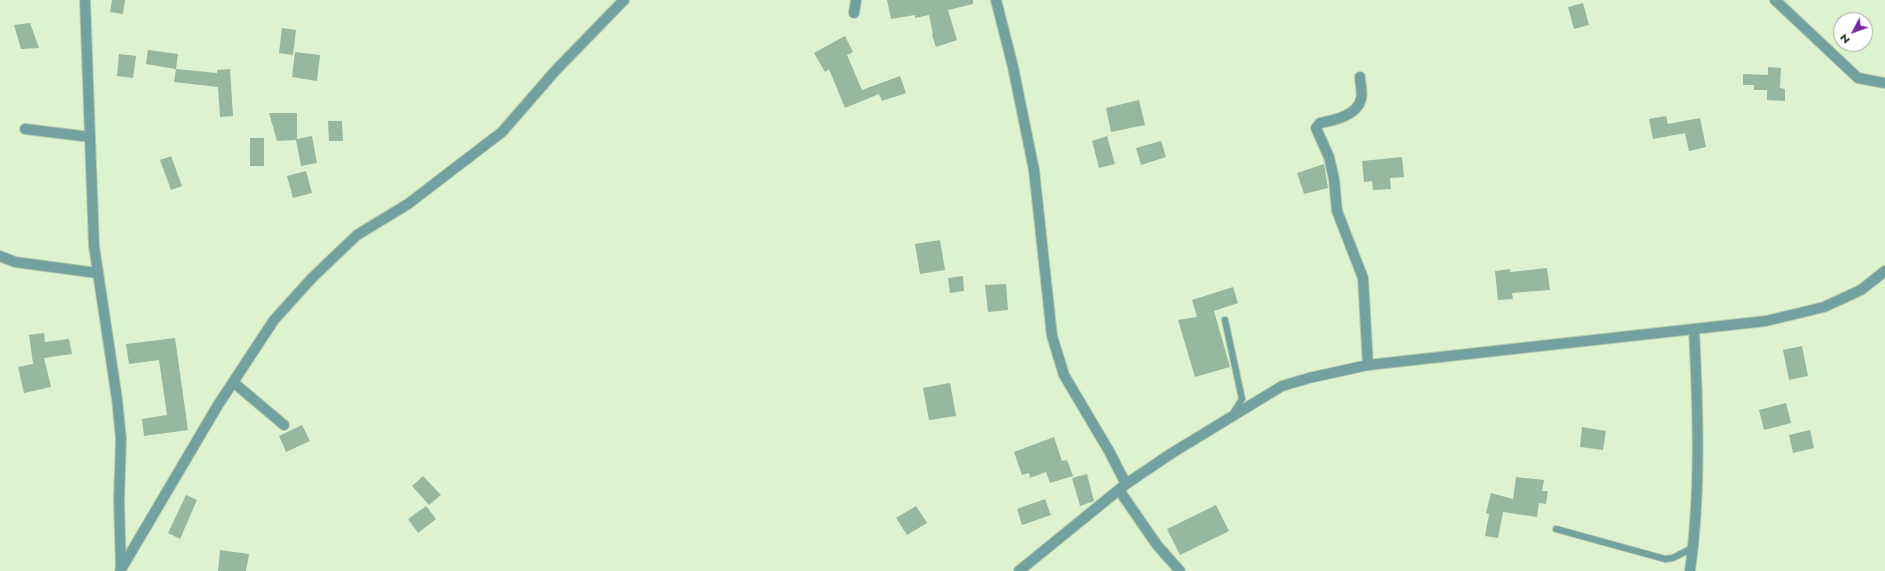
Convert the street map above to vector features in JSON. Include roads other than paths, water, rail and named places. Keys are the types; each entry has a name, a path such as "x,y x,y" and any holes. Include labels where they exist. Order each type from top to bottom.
{"street":[{"path":"85,0 94,246 97,273 110,345 121,439 119,501 120,570"},
{"path":"120,570 233,382 274,320 312,278 357,235 408,204 502,132 556,70 624,0"},
{"path":"854,13 856,0"},
{"path":"996,0 1013,67 1034,170 1052,336 1064,375 1109,451 1122,487 1157,545 1180,571"},
{"path":"1775,0 1858,78 1885,83"},
{"path":"1360,77 1362,95 1358,106 1344,118 1320,123 1316,128 1329,157 1334,179 1337,212 1363,278 1368,364"},
{"path":"25,129 90,137"},
{"path":"0,256 15,262 97,273"},
{"path":"1019,571 1122,487 1172,454 1282,386 1368,364 1766,321 1824,307 1860,290 1885,271"},
{"path":"1690,571 1697,444 1697,394 1694,329"},
{"path":"233,382 284,425"}],"lane":[{"path":"1225,320 1242,399 1229,420"},
{"path":"1556,529 1665,559 1673,558 1692,548"}]}
